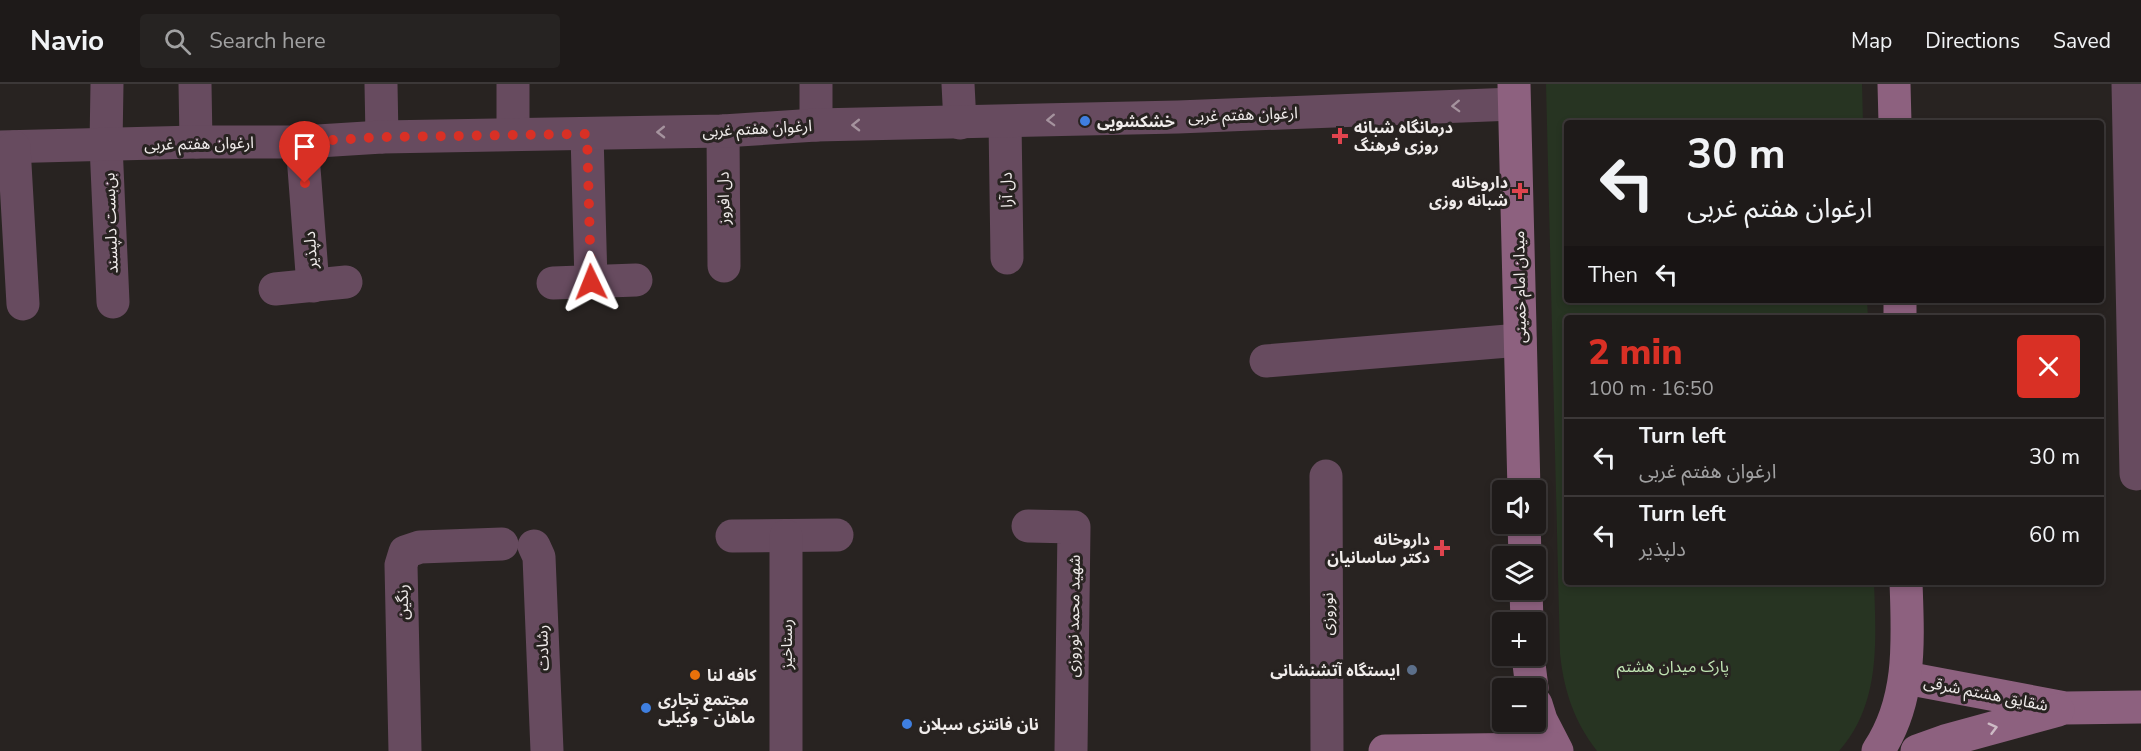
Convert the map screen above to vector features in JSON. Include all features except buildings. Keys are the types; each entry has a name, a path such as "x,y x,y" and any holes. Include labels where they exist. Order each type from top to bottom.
{"main road":[{"path":"1894,84 1895,120"},
{"name":"میدان امام خمینی","path":"1514,94 1524,480"},
{"path":"1878,751 1898,711 1906,678 1908,647 1906,585"},
{"name":"شقایق هشتم شرقی","path":"1906,678 2066,708 2141,707"},
{"name":"شقایق هشتم شرقی","path":"1936,748 2066,708"},
{"path":"1385,751 1556,750 1546,730"}],"street":[{"name":"بن‌بست دلپسند","path":"107,84 106,145 113,302"},
{"path":"195,84 196,142"},
{"path":"381,84 382,137"},
{"path":"513,84 513,134"},
{"path":"816,84 816,125"},
{"path":"958,84 960,123"},
{"path":"2128,84 2136,474"},
{"name":"ارغوان هفتم غربی","path":"7,147 302,142 382,137 723,131 816,125 1005,122 1514,94"},
{"name":"دل آرا","path":"1005,122 1008,258"},
{"name":"دل افروز","path":"723,131 724,266"},
{"path":"587,134 591,282"},
{"name":"دلپذیر","path":"302,142 313,286"},
{"path":"7,147 22,304"},
{"path":"553,283 636,280"},
{"path":"275,289 346,282"},
{"path":"1266,361 1520,340"},
{"name":"نوروزی","path":"1326,476 1327,751"},
{"name":"شهید محمد نوروزی","path":"1028,526 1074,527 1071,751"},
{"path":"732,536 837,535"},
{"name":"رستاخیز","path":"786,536 786,751"},
{"name":"رنگین","path":"405,751 401,565 405,552 420,547 502,544"},
{"name":"رشادت","path":"534,546 538,558 546,751"}],"green space":[{"name":"پارک میدان هشتم","path":"1546,84 1862,84 1863,120 1564,120 1564,303 1867,303 1868,315 1564,315 1564,585 1874,585 1873,671 1869,692 1853,733 1839,751 1597,751 1571,705 1560,654"}],"place":[{"name":"خشکشویی","path":"1085,121"},
{"name":"درمانگاه شبانه روزی فرهنگ","path":"1340,136"},
{"name":"داروخانه شبانه روزی","path":"1520,191"},
{"name":"داروخانه دکتر ساسانیان","path":"1442,548"},
{"name":"ایستگاه آتشنشانی","path":"1412,670"},
{"name":"کافه لنا","path":"695,675"},
{"name":"مجتمع تجاری ماهان - وکیلی","path":"646,708"},
{"name":"نان فانتزی سبلان","path":"907,724"}],"route":[{"path":"305,183 302,142 382,137 587,134 591,282"}]}
